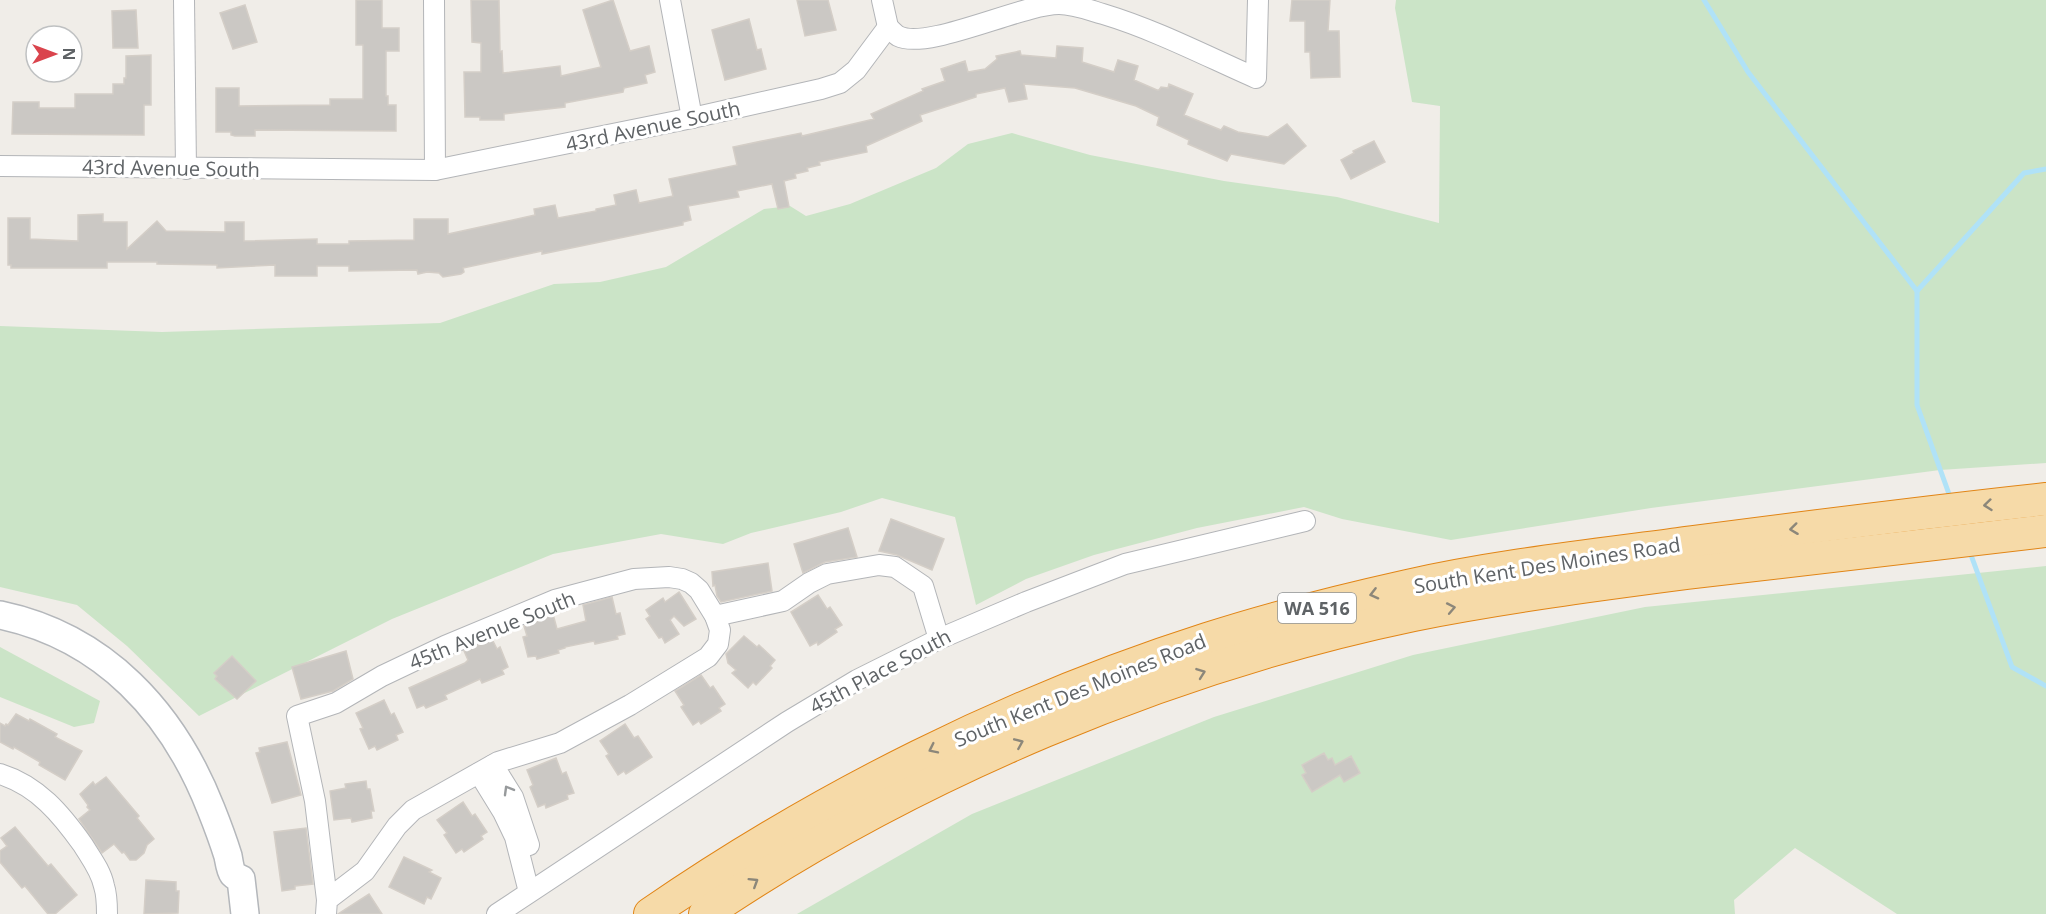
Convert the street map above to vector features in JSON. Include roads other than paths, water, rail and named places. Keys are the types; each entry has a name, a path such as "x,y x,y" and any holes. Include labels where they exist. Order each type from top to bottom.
{"highway":[{"name":"South Kent Des Moines Road","path":"651,914 809,814 933,749 1081,685 1206,639 1291,614 1410,585 1529,564 1824,525 2046,499"},
{"name":"South Kent Des Moines Road","path":"705,914 777,867 971,764 1128,698 1266,652 1410,616 1503,598 1737,567 2046,531"}],"main road":[{"path":"0,615 22,620 60,635 97,656 135,686 167,724 201,784 233,873 241,879 245,914"},
{"path":"230,914 228,880 233,873"}],"street":[{"path":"184,0 186,169"},
{"path":"434,0 435,170"},
{"path":"670,0 692,118"},
{"path":"882,0 888,27 899,37 911,39 930,38 1058,2 1078,6 1130,23 1256,78 1258,0"},
{"name":"43rd Avenue South","path":"0,166 435,170 692,118 821,89 840,83 856,70 888,27"},
{"name":"45th Place South","path":"497,914 795,716 857,680 939,639 1125,564 1305,521"},
{"path":"715,616 783,601 827,574 879,565 895,567 923,586 939,639"},
{"name":"45th Avenue South","path":"660,576 686,580 699,590 715,616 720,630 720,640 712,653 696,665 576,736 545,749 508,758 413,810 397,826 365,871 327,907 315,801 297,716 336,703 382,676 445,646 544,605 634,579 660,576"},
{"path":"486,769 513,797 520,815 535,889"},
{"path":"0,774 23,783 35,791 65,820 99,871 104,885 107,914"}],"waterway":[{"path":"1704,0 1748,72 1917,291 1917,405 1949,494"},
{"path":"1917,291 2024,173 2046,169"},
{"path":"1971,555 2012,667 2046,686"}]}
